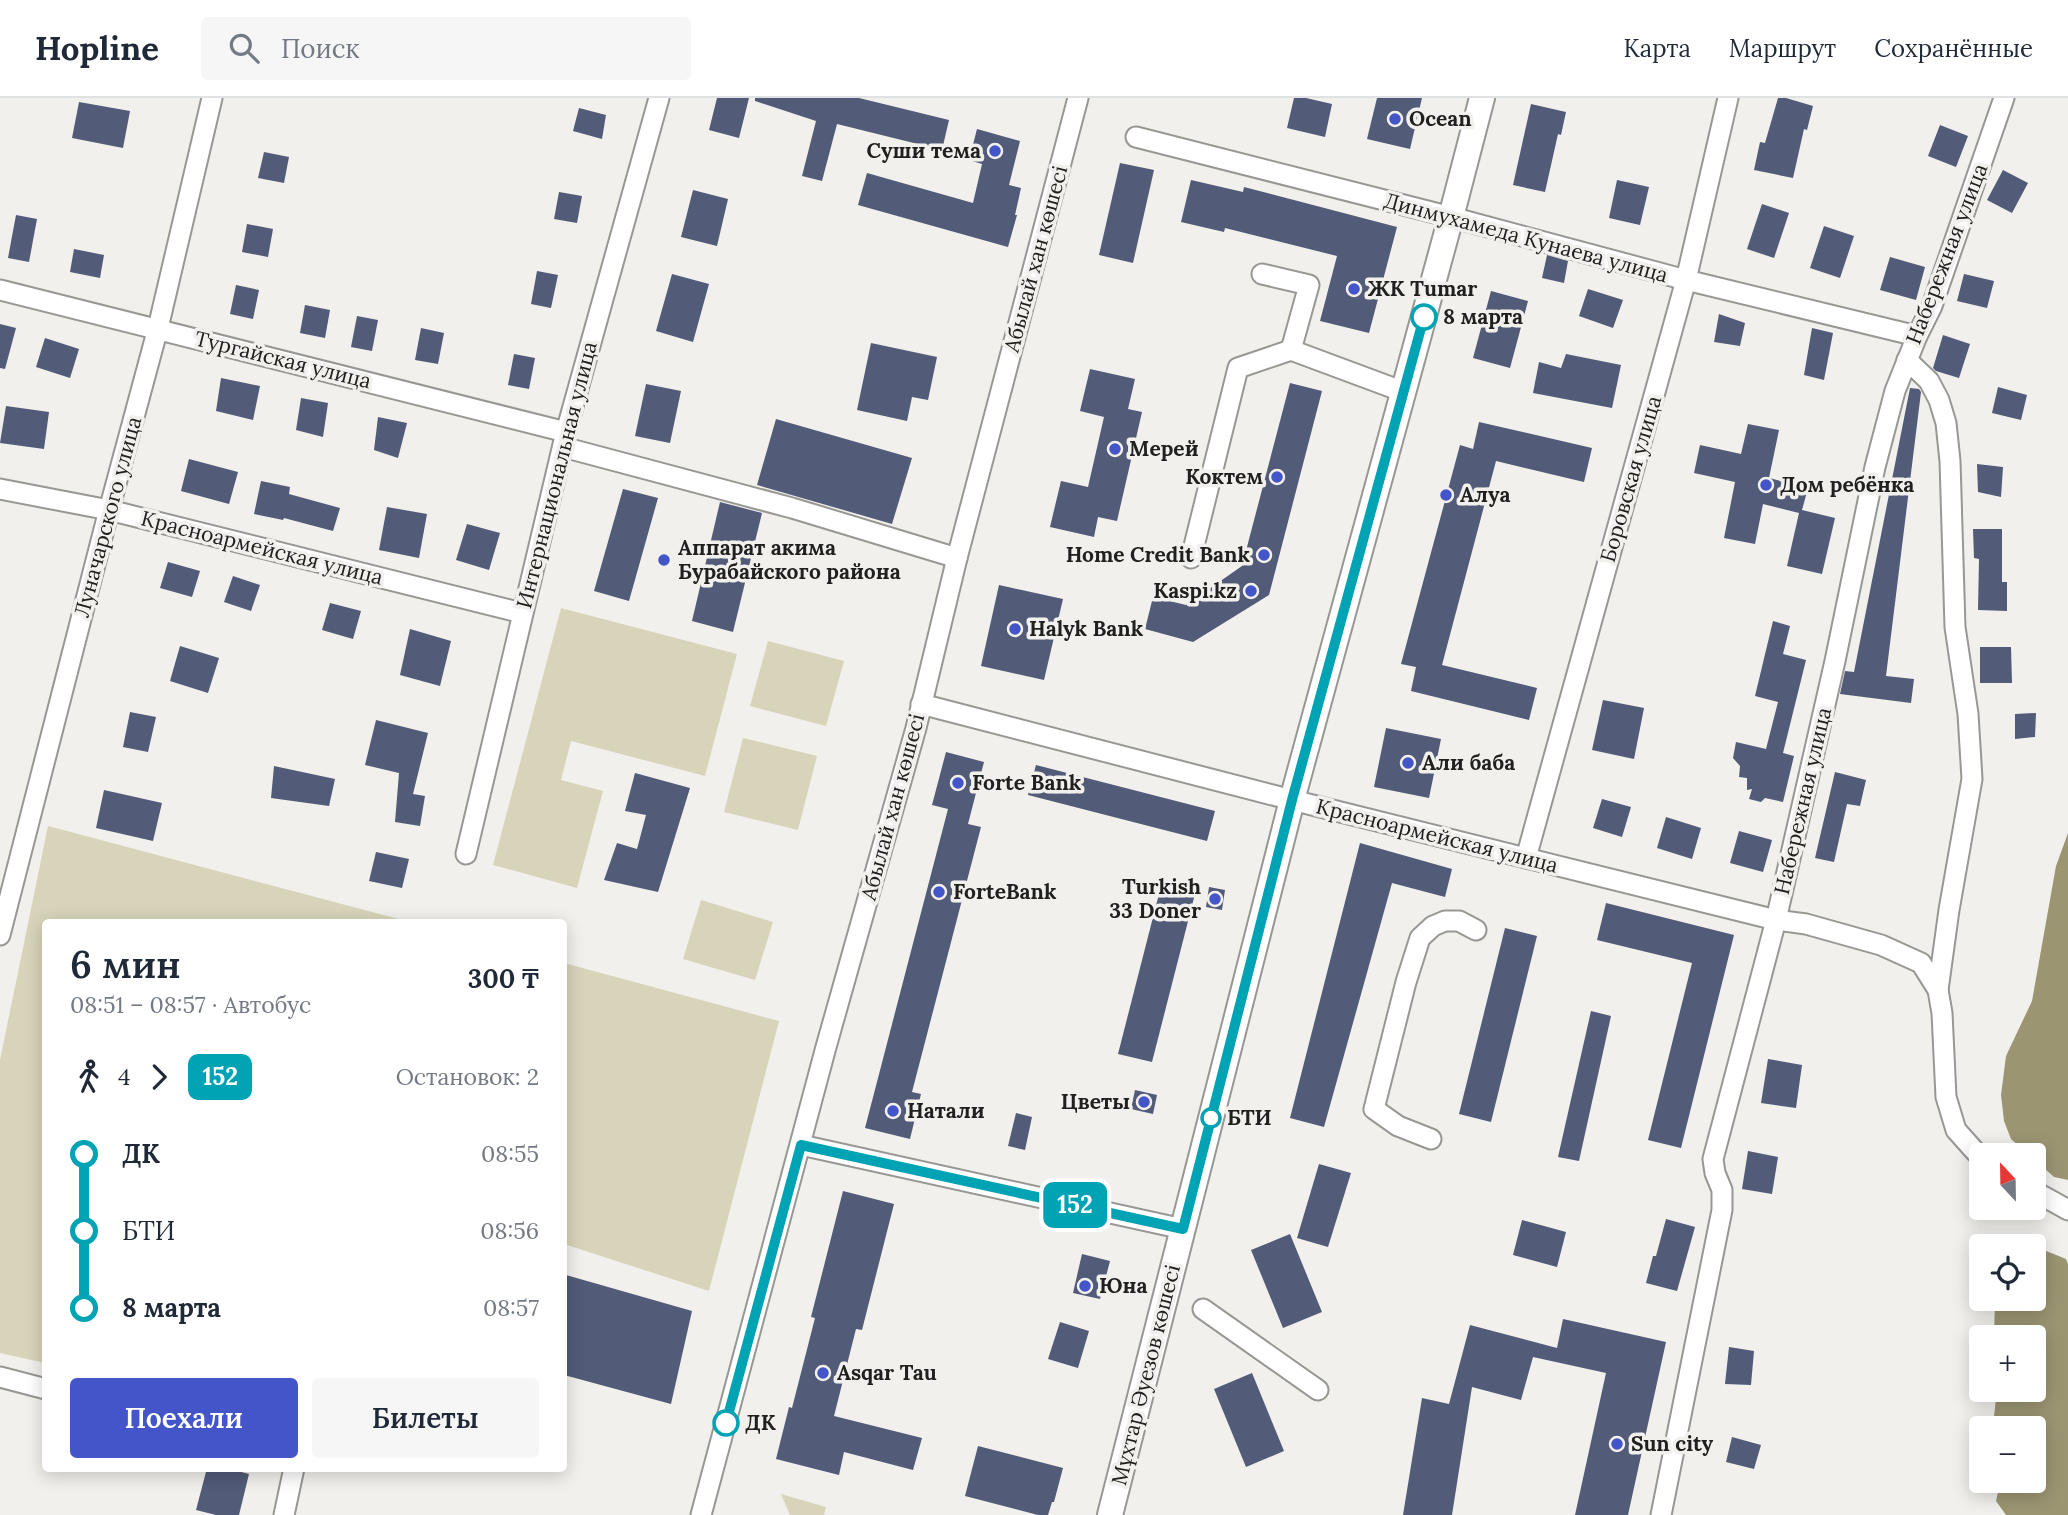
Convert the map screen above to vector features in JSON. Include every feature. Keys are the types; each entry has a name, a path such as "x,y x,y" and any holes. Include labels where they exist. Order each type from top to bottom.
{"main road":[{"name":"Мұхтар Әуезов көшесі","path":"1111,1515 1292,800 1482,98"}],"street":[{"name":"Луначарского улица","path":"0,935 158,328 212,98"},
{"name":"Интернациональная улица","path":"466,854 565,440 659,98"},
{"name":"Абылай хан көшесі","path":"701,1515 921,704 1078,98"},
{"name":"Боровская улица","path":"1526,858 1686,280 1728,98"},
{"name":"Набережная улица","path":"1661,1515 1722,1210 1722,1190 1713,1159 1776,920 1835,661 1875,467 1895,391 1932,306 2004,98"},
{"name":"Динмухамеда Кунаева улица","path":"1136,137 1686,280 1917,336"},
{"path":"1262,274 1309,285 1291,350"},
{"name":"Тургайская улица","path":"0,290 158,328 565,440 957,558"},
{"path":"1191,558 1238,368 1291,350 1404,392"},
{"path":"1907,360 1929,381 1939,400 1946,424 1950,461 1955,627 1968,714 1972,779 1938,990 1942,1013 1946,1097 1956,1130 1969,1145"},
{"name":"Красноармейская улица","path":"0,489 109,510 522,613"},
{"name":"Красноармейская улица","path":"921,704 1292,800 1776,920 1806,924 1881,945 1921,963 1938,990"},
{"path":"1431,1139 1398,1126 1374,1109 1420,938 1433,926 1445,921 1459,921 1476,930"},
{"path":"801,1145 1183,1229"},
{"path":"2046,1198 2068,1210"},
{"path":"1203,1309 1318,1390"},
{"path":"0,1377 42,1388"},
{"path":"285,1515 293,1472"}],"shaded area":[{"path":"561,608 737,654 705,776 571,741 561,780 603,791 577,888 493,865"},
{"path":"768,641 844,661 826,726 750,706"},
{"path":"743,738 817,756 798,830 724,812"},
{"path":"48,826 399,919 42,919 42,1362 0,1353 0,1060"},
{"path":"2068,833 2068,1180 2054,1177 2046,1170 2046,1143 2016,1143 2011,1139 2004,1121 2001,1095 2006,1056 2032,1001 2056,866"},
{"path":"701,900 773,922 755,980 683,959"},
{"path":"567,964 779,1021 709,1291 567,1245"},
{"path":"2046,1251 2066,1259 2068,1515 2006,1515 1996,1501 1998,1493 2046,1493 2046,1416 1994,1416 1996,1402 2046,1402 2046,1325 1994,1325 1995,1311 2046,1311"},
{"path":"781,1494 826,1507 824,1515 790,1515"}],"building":[{"path":"717,98 749,98 739,138 709,130"},
{"path":"755,98 859,98 949,120 942,150 837,124 822,181 802,176 816,121 755,101"},
{"path":"1294,98 1332,104 1325,137 1287,128"},
{"name":"Ocean","path":"1377,98 1422,98 1410,149 1367,139"},
{"path":"1778,98 1813,106 1807,130 1804,129 1793,178 1754,170 1760,142 1765,143"},
{"path":"79,102 130,111 123,148 72,138"},
{"path":"1531,104 1566,112 1561,135 1558,134 1545,192 1513,185"},
{"path":"579,108 606,115 602,139 573,131"},
{"path":"1940,125 1968,136 1956,167 1928,156"},
{"path":"977,129 1020,141 1009,185 1021,188 1008,247 858,205 867,173 973,203 982,164 969,160"},
{"path":"264,152 289,157 284,183 258,178"},
{"path":"1120,163 1154,170 1133,263 1099,255"},
{"path":"2003,170 2028,183 2012,213 1987,200"},
{"name":"ЖК Tumar","path":"1191,180 1243,192 1244,187 1397,227 1369,333 1320,321 1337,256 1225,228 1224,232 1181,222"},
{"path":"1617,180 1649,187 1640,225 1609,218"},
{"path":"693,190 728,199 717,246 681,237"},
{"path":"559,192 582,196 577,223 554,219"},
{"path":"1762,204 1789,213 1774,258 1747,249"},
{"path":"16,215 37,219 29,262 8,258"},
{"path":"247,224 273,229 268,257 242,252"},
{"path":"1824,226 1854,236 1840,278 1810,268"},
{"path":"74,249 104,255 100,278 70,272"},
{"path":"1547,255 1568,261 1564,283 1542,278"},
{"path":"1890,257 1925,267 1916,300 1880,290"},
{"path":"537,271 558,275 551,308 531,304"},
{"path":"672,274 709,284 693,342 656,331"},
{"path":"1964,274 1994,281 1987,308 1957,301"},
{"path":"236,285 259,290 253,319 230,314"},
{"path":"1588,289 1623,300 1613,328 1579,316"},
{"path":"1491,291 1528,301 1510,368 1473,358"},
{"path":"305,305 330,310 325,338 300,333"},
{"path":"1719,314 1745,323 1740,346 1714,342"},
{"path":"357,316 378,320 372,351 351,347"},
{"path":"0,324 16,328 5,369 0,368"},
{"path":"421,328 444,333 438,364 415,360"},
{"path":"1812,328 1833,333 1824,380 1804,375"},
{"path":"1943,335 1970,344 1959,378 1933,368"},
{"path":"45,338 79,349 70,378 36,367"},
{"path":"871,343 937,357 928,400 912,397 907,421 857,410"},
{"path":"514,354 535,358 529,389 508,385"},
{"path":"1566,354 1621,365 1612,408 1533,393 1539,362 1561,368"},
{"name":"Мерей","path":"1090,369 1135,379 1128,409 1142,412 1117,521 1098,517 1094,537 1050,527 1061,481 1088,487 1104,417 1080,411"},
{"path":"221,378 260,386 253,420 216,411"},
{"path":"1290,383 1322,391 1269,595 1193,642 1145,629 1153,597 1186,605 1242,566"},
{"path":"646,384 681,391 670,443 635,436"},
{"path":"1998,387 2027,395 2021,420 1992,413"},
{"path":"1910,388 1919,389 1921,392 1886,676 1914,679 1911,703 1840,694 1845,671 1854,672"},
{"path":"301,398 328,403 323,437 296,430"},
{"path":"6,406 49,412 44,449 0,443"},
{"path":"378,417 407,423 398,458 374,450"},
{"path":"776,419 912,458 892,524 757,485"},
{"path":"1479,422 1592,448 1584,482 1496,461 1442,665 1537,688 1529,720 1411,691 1416,667 1401,664 1460,445 1473,449"},
{"name":"Дом ребёнка","path":"1748,424 1779,430 1769,478 1808,488 1802,510 1835,518 1822,574 1787,566 1799,513 1763,504 1755,544 1724,538 1735,482 1694,473 1700,445 1741,454"},
{"path":"189,459 238,472 229,504 181,491"},
{"path":"1977,464 2003,467 2001,497 1978,492"},
{"path":"261,481 290,487 289,494 340,508 333,531 284,518 283,520 254,514"},
{"path":"623,489 658,498 629,601 594,591"},
{"path":"720,502 762,513 733,632 692,621"},
{"path":"387,507 427,514 419,558 379,550"},
{"path":"467,524 500,533 489,570 456,560"},
{"path":"1973,529 2002,529 2002,582 2007,582 2007,611 1978,610 1979,559 1974,558"},
{"path":"168,562 200,571 192,597 160,588"},
{"path":"233,576 260,585 251,611 224,602"},
{"path":"999,585 1063,599 1044,680 981,666"},
{"path":"330,603 361,611 353,639 322,630"},
{"path":"1773,621 1790,626 1783,654 1806,660 1783,753 1794,756 1783,802 1765,798 1761,802 1749,799 1752,789 1747,790 1747,778 1739,777 1740,766 1733,758 1736,742 1766,749 1778,702 1755,696"},
{"path":"410,629 451,641 440,686 400,675"},
{"path":"180,646 219,658 208,693 170,681"},
{"path":"1980,647 2011,647 2012,683 1980,683"},
{"path":"1603,700 1644,708 1634,759 1592,750"},
{"path":"130,712 156,717 148,752 123,747"},
{"path":"2036,713 2035,737 2015,739 2015,714"},
{"path":"376,720 428,733 413,794 425,796 420,826 395,822 399,773 365,765"},
{"name":"Али баба","path":"1386,728 1441,739 1429,798 1374,787"},
{"path":"946,752 984,762 968,824 981,827 912,1092 921,1094 910,1139 865,1128 948,809 932,805"},
{"path":"1036,765 1215,811 1207,841 1028,795"},
{"path":"274,766 335,779 329,806 271,798"},
{"path":"1835,772 1866,780 1860,806 1847,804 1834,862 1815,858"},
{"path":"635,773 690,788 658,892 604,880 617,843 637,849 646,815 625,811"},
{"path":"104,790 162,803 153,841 96,828"},
{"path":"1602,799 1631,807 1622,837 1593,828"},
{"path":"1666,817 1701,828 1692,859 1657,848"},
{"path":"1739,831 1772,840 1763,872 1730,863"},
{"path":"1360,843 1452,869 1445,897 1392,883 1324,1127 1290,1118"},
{"path":"376,852 409,859 402,888 369,881"},
{"path":"1161,886 1195,894 1152,1062 1118,1054"},
{"name":"Turkish 33 Doner","path":"1209,887 1225,890 1222,910 1206,907"},
{"path":"1606,903 1734,935 1681,1148 1648,1140 1692,963 1597,940"},
{"path":"1505,928 1537,936 1491,1122 1459,1114"},
{"path":"1591,1011 1611,1016 1579,1161 1558,1157"},
{"path":"1768,1059 1802,1065 1796,1108 1761,1103"},
{"name":"Цветы","path":"1135,1090 1157,1095 1153,1114 1131,1109"},
{"path":"1016,1113 1032,1117 1025,1150 1008,1146"},
{"path":"1748,1151 1778,1157 1772,1194 1742,1189"},
{"path":"1319,1164 1351,1173 1328,1247 1297,1238"},
{"path":"843,1191 894,1204 862,1330 856,1329 834,1416 922,1438 913,1470 844,1452 839,1475 776,1459 815,1318 811,1317"},
{"path":"1666,1219 1695,1227 1677,1291 1646,1283"},
{"path":"1522,1220 1566,1232 1557,1267 1513,1255"},
{"path":"1290,1234 1322,1312 1283,1328 1251,1250"},
{"path":"1082,1254 1110,1261 1100,1299 1073,1293"},
{"path":"567,1275 692,1311 671,1404 567,1376"},
{"path":"1563,1319 1666,1342 1628,1515 1575,1515 1606,1373 1533,1357 1521,1400 1472,1387 1452,1515 1403,1515 1422,1398 1449,1404 1470,1325 1557,1348"},
{"path":"1060,1322 1089,1331 1078,1368 1048,1359"},
{"path":"1729,1347 1754,1351 1751,1385 1725,1384"},
{"path":"1252,1373 1284,1451 1246,1467 1214,1389"},
{"path":"1732,1437 1761,1445 1754,1469 1726,1462"},
{"path":"978,1446 1063,1468 1048,1515 1038,1515 965,1496"},
{"path":"206,1472 249,1474 239,1515 216,1515 196,1510"}],"bus line":[{"name":"152","path":"726,1423 801,1145 1183,1229 1292,800 1424,317"}],"place":[{"name":"Ocean","path":"1395,119"},
{"name":"Суши тема","path":"995,151"},
{"name":"ЖК Tumar","path":"1354,289"},
{"name":"8 марта","path":"1424,317"},
{"name":"Мерей","path":"1115,449"},
{"name":"Коктем","path":"1277,477"},
{"name":"Дом ребёнка","path":"1766,485"},
{"name":"Алуа","path":"1446,495"},
{"name":"Home Credit Bank","path":"1264,555"},
{"name":"Аппарат акима Бурабайского района","path":"664,560"},
{"name":"Kaspi.kz","path":"1251,591"},
{"name":"Halyk Bank","path":"1015,629"},
{"name":"Али баба","path":"1408,763"},
{"name":"Forte Bank","path":"958,783"},
{"name":"ForteBank","path":"939,892"},
{"name":"Turkish 33 Doner","path":"1215,899"},
{"name":"Цветы","path":"1144,1102"},
{"name":"Натали","path":"893,1111"},
{"name":"БТИ","path":"1211,1118"},
{"name":"Юна","path":"1085,1286"},
{"name":"Asqar Tau","path":"823,1373"},
{"name":"ДК","path":"726,1423"},
{"name":"Sun city","path":"1617,1444"}]}
